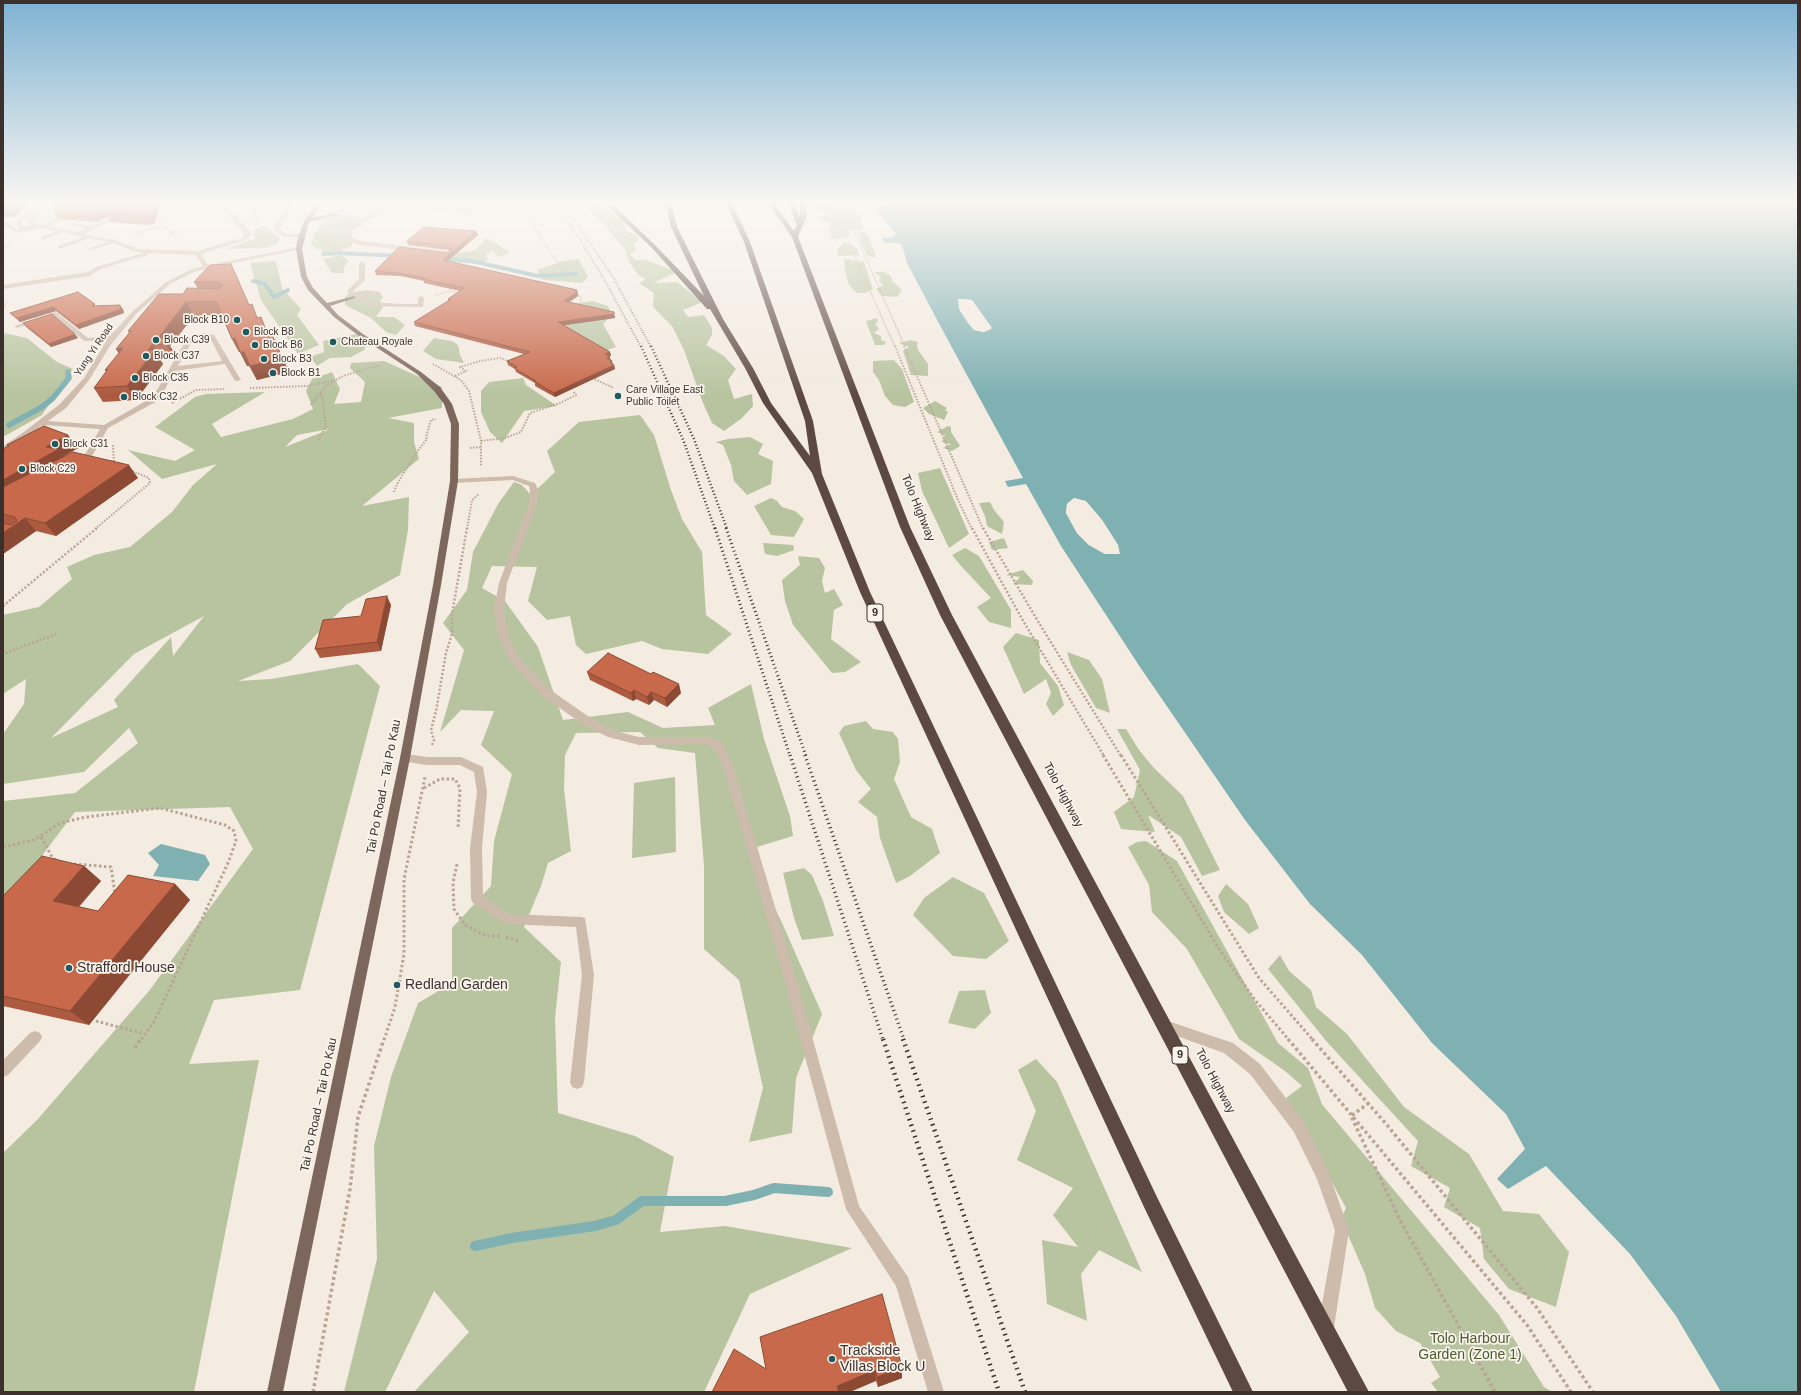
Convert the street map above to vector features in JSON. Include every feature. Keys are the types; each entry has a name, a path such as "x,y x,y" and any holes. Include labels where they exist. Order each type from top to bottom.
{"highway":[{"path":"671,266 719,318"},
{"path":"693,266 719,318 749,368 766,403 817,474"},
{"name":"9","path":"755,266 809,421 817,474 865,592 1150,1201 1243,1392"},
{"name":"Tolo Highway","path":"810,266 905,527 946,615 1359,1392"}],"main road":[{"name":"Tai Po Road – Tai Po Kau","path":"275,1392 405,758 437,585 454,481 455,424 448,404 437,389 419,373 361,335 325,306 310,289 304,278 302,266"},
{"path":"325,306 353,297"}],"street":[{"path":"3,286 90,274 98,268 104,266"},
{"name":"Yung Yi Road","path":"3,449 42,424 64,406 77,392 113,338 135,312 151,297 175,278 206,266"},
{"path":"363,266 364,272 362,280 350,291 353,297 371,304 400,306 421,306 421,298"},
{"path":"353,297 379,294"},
{"path":"151,297 162,297"},
{"path":"17,326 56,314 86,340 113,338"},
{"path":"70,467 90,454 105,427 156,398 189,340 204,335 212,336 237,380"},
{"path":"172,369 227,362"},
{"path":"42,424 105,427"},
{"path":"454,481 514,478 532,485 534,490 534,501 503,583 499,609 503,634 514,659 545,692 588,722 612,734 639,741 704,740 718,745 728,766 786,964 852,1209 903,1282 936,1392"},
{"path":"405,758 427,761 461,761 479,770 482,792 476,848 477,899 506,919 581,922 588,975 577,1082"},
{"path":"1165,1026 1228,1048 1255,1069 1299,1126 1323,1176 1342,1230 1326,1330"},
{"path":"3,1070 35,1037"}],"path":[{"path":"560,266 566,275"},
{"path":"860,266 913,389 958,500 984,552 1022,619 1219,949 1255,1000 1527,1325 1571,1392"},
{"path":"869,266 884,298 980,523 1035,616 1259,978 1369,1103 1537,1308 1593,1392"},
{"path":"576,290 581,298 580,304"},
{"path":"436,295 450,291 465,294"},
{"path":"573,304 580,304 585,308"},
{"path":"454,376 466,371 460,367 480,361 500,358 512,362"},
{"path":"428,361 461,380 470,391 481,440 481,466 485,469"},
{"path":"311,405 325,387 336,380 343,376 382,364"},
{"path":"586,375 614,388"},
{"path":"249,388 307,386 336,380"},
{"path":"168,405 196,390 226,389"},
{"path":"481,440 505,438 521,432 530,413 560,403 576,395 573,391"},
{"path":"318,440 326,427 322,395 319,394"},
{"path":"394,492 396,484 427,439 426,437 431,420 437,418"},
{"path":"113,444 114,465"},
{"path":"3,606 150,483 148,478 128,470"},
{"path":"314,1392 340,1238 350,1189 358,1117 396,1007 404,954 404,879 424,788 427,761 434,740 431,730 436,711 446,653 452,634 452,614 472,500 482,491"},
{"path":"3,650 6,652 56,634"},
{"path":"3,847 34,840 41,837 60,823 86,817 160,808 225,825 234,832 236,841 228,863 154,1022 135,1048"},
{"path":"41,837 52,857 59,863"},
{"path":"67,863 111,867 115,894"},
{"path":"96,1021 145,1034"},
{"path":"1351,1116 1369,1103"},
{"path":"1351,1116 1399,1218 1495,1392"}],"green space":[{"path":"251,266 277,266 282,288 301,309 297,315 319,345 298,354 261,300"},
{"path":"328,266 345,266 344,273 332,273"},
{"path":"548,266 583,266 588,277 582,283 544,280 541,279 537,270"},
{"path":"632,266 662,266 677,272 653,283 677,282 701,301 700,303 683,310 688,317 704,315 712,328 712,335 706,345 724,356 736,369 728,380 734,399 752,394 753,406 742,418 724,431 712,423 703,403 684,350 672,326 653,307 654,293 639,283 646,279 638,275"},
{"path":"845,266 865,266 873,289 865,293 857,293 849,285"},
{"path":"875,272 884,272 891,276 892,281 902,290 897,297 882,296 876,289 883,285 879,281 880,277"},
{"path":"366,290 379,292 383,297 380,302 383,308 376,316 394,317 405,325 396,335 386,332 371,318 345,305 345,297 349,293"},
{"path":"592,301 608,306 612,315 603,324 616,347 605,351 585,337 564,329 560,319 574,304"},
{"path":"877,318 878,322 875,324 879,329 874,333 881,336 881,340 886,342 884,345 875,345 866,321"},
{"path":"3,333 27,338 57,362 73,369 42,415 3,437"},
{"path":"356,334 368,341 364,350 351,357 330,358 317,366 310,357 324,352 323,341"},
{"path":"434,338 452,341 458,345 460,355 464,363 436,359 423,351"},
{"path":"911,340 918,342 918,350 928,364 928,376 911,375 903,351 909,347 899,343"},
{"path":"894,360 902,369 914,402 905,407 893,405 885,396 879,380 873,372 873,361"},
{"path":"384,361 442,387 442,408 388,418 414,423 414,442 419,459 362,506 409,497 408,530 400,575 347,604 290,661 238,681 271,679 358,664 380,686 300,990 214,1000 189,1064 259,1060 194,1392 3,1392 3,1153 37,1120 149,991 253,849 230,807 75,812 3,907 3,801 75,793 138,743 129,728 84,772 3,784 3,734 24,704 26,679 3,694 3,615 39,607 72,579 67,567 94,555 130,547 172,512 193,485 217,464 162,479 128,450 175,461 195,450 155,427 195,397 206,394 265,392 212,424 221,437 293,419 313,409 306,391 312,379 332,372 340,389 334,404 361,402 365,382 350,368 351,363","holes":["330,429 285,447 297,435","204,616 173,656 171,637 114,700 118,707 51,738 134,654"]},
{"path":"523,378 526,385 557,406 524,411 502,443 490,432 481,412 481,391 489,382"},
{"path":"935,401 947,408 945,410 948,412 944,420 929,414 923,408"},
{"path":"640,415 654,435 671,490 682,519 702,552 706,615 732,634 708,654 662,649 642,641 586,654 576,645 570,616 547,620 528,601 537,567 492,566 482,588 505,601 538,647 563,720 628,712 663,728 715,725 708,708 751,684 764,739 790,816 793,836 747,850 783,925 822,1014 796,1078 792,1133 749,1142 763,1088 739,980 704,949 704,866 695,753 658,748 640,732 576,733 565,755 564,789 571,851 548,863 541,886 524,927 561,962 555,1018 558,1113 635,1136 674,1157 660,1232 725,1226 852,1248 750,1294 704,1392 414,1392 469,1332 434,1291 385,1392 344,1392 377,1259 374,1146 391,1077 418,1003 452,983 452,928 491,886 494,841 512,774 481,745 494,711 461,710 440,732 464,650 443,623 467,590 473,552 498,504 514,482 522,485 531,495 555,472 547,451 579,422"},
{"path":"948,426 951,427 951,432 960,446 952,451 943,448 951,444 942,442 945,435 937,432"},
{"path":"750,437 763,444 758,454 773,461 771,484 747,495 734,481 731,465 723,445 716,442 728,439"},
{"path":"940,468 969,534 949,548 922,491 918,473"},
{"path":"771,498 777,501 782,507 795,511 804,519 794,537 771,535 754,506"},
{"path":"990,502 994,510 1004,522 1002,534 987,526 985,516 979,503"},
{"path":"1004,538 1008,548 992,550 989,542"},
{"path":"763,543 793,545 794,550 777,556 765,554"},
{"path":"965,548 979,556 1011,610 1011,628 989,622 977,607 991,598 952,555"},
{"path":"798,556 819,558 825,568 822,581 825,593 834,589 843,605 834,610 831,639 861,662 845,672 832,673 793,625 785,601 782,580 800,565"},
{"path":"1023,570 1033,581 1032,585 1013,584 1020,577 1006,575"},
{"path":"1016,633 1039,640 1040,663 1058,686 1064,705 1053,716 1046,704 1051,693 1046,679 1024,694 1003,647"},
{"path":"1067,652 1089,660 1102,679 1110,713 1096,708 1071,665"},
{"path":"866,721 873,729 893,732 898,739 900,762 894,779 911,817 932,829 940,853 910,876 896,883 880,838 877,817 858,802 871,789 856,770 839,733 844,726"},
{"path":"1117,729 1126,729 1139,750 1154,768 1183,796 1220,870 1202,876 1181,837 1148,815 1155,832 1121,829 1114,812 1134,797 1140,770"},
{"path":"675,777 676,852 632,858 634,783"},
{"name":"Tolo Harbour Garden (Zone 1)","path":"1146,841 1177,861 1278,1043 1308,1068 1322,1104 1320,1102 1499,1315 1544,1387 1552,1392 1438,1392 1431,1383 1440,1377 1420,1343 1396,1331 1375,1308 1365,1274 1341,1219 1346,1208 1286,1098 1302,1086 1285,1071 1239,1039 1187,949 1152,912 1149,885 1128,847 1137,842"},
{"path":"804,868 812,875 823,901 834,936 802,940 794,918 783,873"},
{"path":"953,877 984,893 1009,941 986,959 953,956 913,915 924,898"},
{"path":"1226,884 1248,904 1259,928 1249,934 1224,912 1218,896"},
{"path":"1280,955 1289,971 1311,990 1316,1007 1347,1034 1404,1107 1469,1154 1503,1211 1539,1214 1569,1252 1556,1307 1509,1289 1484,1259 1480,1228 1444,1207 1450,1188 1411,1166 1418,1141 1327,1042 1268,969"},
{"path":"985,990 991,1013 975,1029 948,1023 959,991"},
{"path":"1036,1059 1057,1082 1142,1272 1099,1250 1081,1274 1087,1321 1047,1304 1042,1240 1078,1247 1053,1215 1073,1188 1017,1160 1036,1111 1018,1070"}],"water":[{"path":"909,266 1798,266 1798,1392 1721,1392 1676,1316 1630,1254 1546,1166 1508,1189 1497,1179 1525,1149 1506,1114 1432,1043 1362,955 1310,904 1245,820 1140,667 1061,546 1026,484 1008,487 1005,481 1023,478","holes":["959,299 972,300 991,328 984,332 974,330 959,309","1074,498 1086,502 1102,520 1118,545 1119,554 1105,554 1089,545 1077,533 1066,513 1067,504"]},
{"path":"161,844 205,855 210,864 198,881 153,876 159,865 148,853"}],"pier":[{"path":"958,299 972,300 992,328 984,332 974,330 959,309","holes":["960,301 970,302 988,329 984,330 975,328 961,308"]},
{"path":"1074,498 1086,501 1102,520 1118,545 1120,554 1105,554 1089,545 1077,533 1066,513 1067,504","holes":["1074,500 1085,503 1101,522 1116,546 1117,552 1105,552 1090,543 1079,531 1068,513 1069,505"]}],"building":[{"path":"209,266 232,266 249,305 252,304 257,318 261,317 266,330 270,330 282,358 250,366 244,352 240,352 235,338 232,339 216,302 186,302 159,337 168,341 166,344 152,345 148,350 155,350 127,386 94,388 108,369 105,370 123,348 116,349 131,331 128,331 159,294 183,294 187,288 219,289 223,285 218,282 194,282"},
{"path":"380,266 470,266 577,290 575,291 577,292 564,301 614,312 614,314 558,322 610,352 605,354 610,357 607,358 612,361 610,362 614,365 554,393 514,368 517,367 507,361 530,352 414,322 451,299 448,299 464,288 423,279 425,278 398,273 375,271"},
{"path":"78,292 95,304 92,306 120,305 121,309 76,325 53,307 17,318 10,313"},
{"path":"52,314 75,334 49,344 23,323"},
{"path":"44,426 68,435 46,447 59,449 3,480 3,449 9,446 7,445"},
{"path":"73,452 129,465 45,523 25,518 3,533 3,523 11,525 17,521 15,517 3,514 3,487"},
{"path":"387,596 377,642 315,649 323,620 361,616 366,599"},
{"path":"608,653 651,674 653,672 679,684 665,698 651,692 647,697 634,690 631,693 587,672"},
{"name":"Strafford House","path":"42,856 84,866 53,901 98,911 128,875 175,884 70,1011 3,996 3,896"},
{"name":"Trackside Villas Block U","path":"882,1294 902,1367 877,1377 875,1370 837,1386 839,1392 712,1392 734,1349 766,1369 760,1337"}],"waterway":[{"path":"494,266 538,276 576,274"},
{"path":"253,281 265,284 274,297 288,290"},
{"path":"9,425 42,407 53,398 69,378 68,372"},
{"path":"475,1246 512,1238 595,1226 616,1220 642,1201 725,1201 754,1195 774,1188 828,1192"}],"railway":[{"path":"596,266 641,347"},
{"path":"606,266 651,347"},
{"path":"641,346 684,442 715,529"},
{"path":"651,346 694,439 727,529"},
{"path":"715,528 790,756"},
{"path":"726,528 806,756"},
{"path":"790,755 883,1040"},
{"path":"805,755 904,1040"},
{"path":"883,1039 999,1392"},
{"path":"903,1039 1025,1392"}],"place":[{"name":"Block B10","path":"237,320"},
{"name":"Block B8","path":"246,332"},
{"name":"Block C39","path":"156,340"},
{"name":"Chateau Royale","path":"333,342"},
{"name":"Block B6","path":"255,345"},
{"name":"Block C37","path":"146,356"},
{"name":"Block B3","path":"264,359"},
{"name":"Block B1","path":"273,373"},
{"name":"Block C35","path":"135,378"},
{"name":"Care Village East Public Toilet","path":"618,396"},
{"name":"Block C32","path":"124,397"},
{"name":"Block C31","path":"55,444"},
{"name":"Block C29","path":"22,469"},
{"name":"Strafford House","path":"69,968"},
{"name":"Redland Garden","path":"397,985"},
{"name":"Trackside Villas Block U","path":"832,1359"}]}
